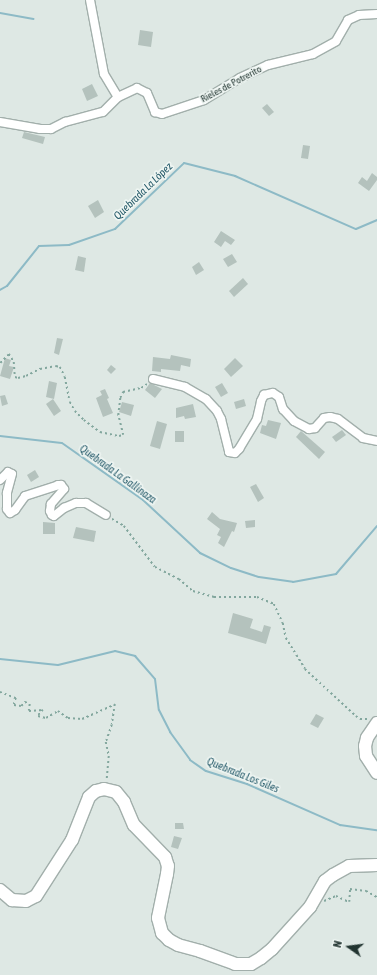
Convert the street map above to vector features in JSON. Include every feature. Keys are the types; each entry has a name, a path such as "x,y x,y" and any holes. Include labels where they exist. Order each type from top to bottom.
{"main road":[{"path":"376,724 367,738 365,746 366,756 377,773"},
{"path":"0,890 12,900 26,901 36,896 72,840 89,797 96,791 104,789 116,792 124,802 134,825 165,857 168,866 158,918 162,933 169,940 235,964 251,964 272,949 310,907 325,881 333,875 349,866 377,865"}],"street":[{"path":"90,0 104,74 118,98"},
{"name":"Rieles de Potrerito","path":"0,122 40,130 51,129 65,122 104,112 118,98 137,88 147,93 154,112 162,114 204,100 240,78 268,65 313,54 336,41 348,20 359,15 377,14"},
{"path":"153,379 185,387 206,399 217,411 229,452 235,453 239,449 257,419 261,400 264,395 273,393 279,397 283,409 291,417 309,429 315,428 324,418 330,417 338,419 364,438 377,441"},
{"path":"0,480 8,472 12,474 7,493 7,508 10,513 16,510 25,496 36,491 61,485 64,489 51,504 50,512 52,515 54,516 64,508 76,503 86,503 106,516"}],"path":[{"path":"0,363 9,354 14,362 15,377 18,378 40,369 56,366 60,367 65,377 70,402 76,411 84,420 100,432 119,436 123,435 118,415 120,398 123,392 141,388 153,379"},
{"path":"106,516 124,526 155,567 179,579 193,591 214,598 257,597 274,604 283,623 286,638 305,669 356,716 360,719 369,719 376,724"},
{"path":"0,692 16,698 14,705 21,706 25,702 30,704 29,711 42,710 38,716 46,718 58,711 68,718 82,719 115,704 112,726 106,742 109,756 109,772 104,789"},
{"path":"310,907 336,896 349,902 350,889 366,891 377,897"}],"building":[{"path":"140,30 153,32 151,47 138,45"},
{"path":"92,84 98,96 87,101 82,89"},
{"path":"267,104 274,112 269,116 262,108"},
{"path":"24,132 45,137 43,144 22,138"},
{"path":"303,145 310,146 308,159 301,158"},
{"path":"372,173 377,177 377,180 369,191 358,183 362,177 367,181"},
{"path":"98,200 104,212 95,218 88,206"},
{"path":"221,231 235,240 231,245 225,241 221,247 214,242"},
{"path":"232,254 237,262 228,267 223,259"},
{"path":"78,256 86,258 84,272 75,270"},
{"path":"199,262 204,270 196,275 192,267"},
{"path":"243,278 248,284 234,297 229,291"},
{"path":"57,338 63,339 59,355 54,353"},
{"path":"171,355 191,359 190,367 181,365 180,371 161,369 161,372 152,371 153,357 170,359"},
{"path":"5,358 11,360 9,366 14,367 10,379 0,376"},
{"path":"235,358 243,366 231,377 224,369"},
{"path":"111,365 116,369 111,374 107,370"},
{"path":"49,381 57,383 54,399 46,397"},
{"path":"150,383 162,389 155,398 145,390"},
{"path":"222,383 228,393 221,397 215,387"},
{"path":"105,389 109,398 107,399 113,413 103,417 96,398 102,395 100,391"},
{"path":"5,395 8,404 2,406 0,396"},
{"path":"53,399 61,411 54,416 46,404"},
{"path":"244,399 246,406 236,409 234,402"},
{"path":"122,402 134,405 131,416 119,412"},
{"path":"193,404 196,417 185,419 184,416 176,418 176,408"},
{"path":"268,420 281,423 276,439 260,433 262,425 266,426"},
{"path":"157,421 167,424 160,449 150,446"},
{"path":"342,430 346,435 336,442 332,437"},
{"path":"175,431 184,431 184,442 175,442"},
{"path":"301,431 325,452 319,459 296,437"},
{"path":"35,470 39,477 31,482 27,475"},
{"path":"256,484 264,498 258,502 250,487"},
{"path":"212,512 220,519 237,523 234,532 232,531 224,547 218,543 221,537 217,535 220,529 207,519"},
{"path":"255,520 255,527 246,528 245,521"},
{"path":"43,522 55,523 55,534 43,534"},
{"path":"76,527 96,531 94,542 73,538"},
{"path":"233,613 253,619 250,628 262,632 264,625 271,627 266,644 228,633"},
{"path":"316,714 324,718 318,728 310,724"},
{"path":"175,823 183,823 184,829 175,829"},
{"path":"174,836 182,838 178,849 171,847"}],"waterway":[{"path":"0,13 33,19"},
{"name":"Quebrada La López","path":"0,290 7,286 39,246 69,245 115,229 184,163 235,176 356,229 377,220"},
{"name":"Quebrada La Gallinaza","path":"0,436 62,443 143,500 200,553 231,568 259,577 293,582 336,574 377,526"},
{"name":"Quebrada Los Giles","path":"0,659 58,665 115,651 135,656 155,679 159,710 170,732 190,760 206,771 247,784 340,825 377,830"}]}
